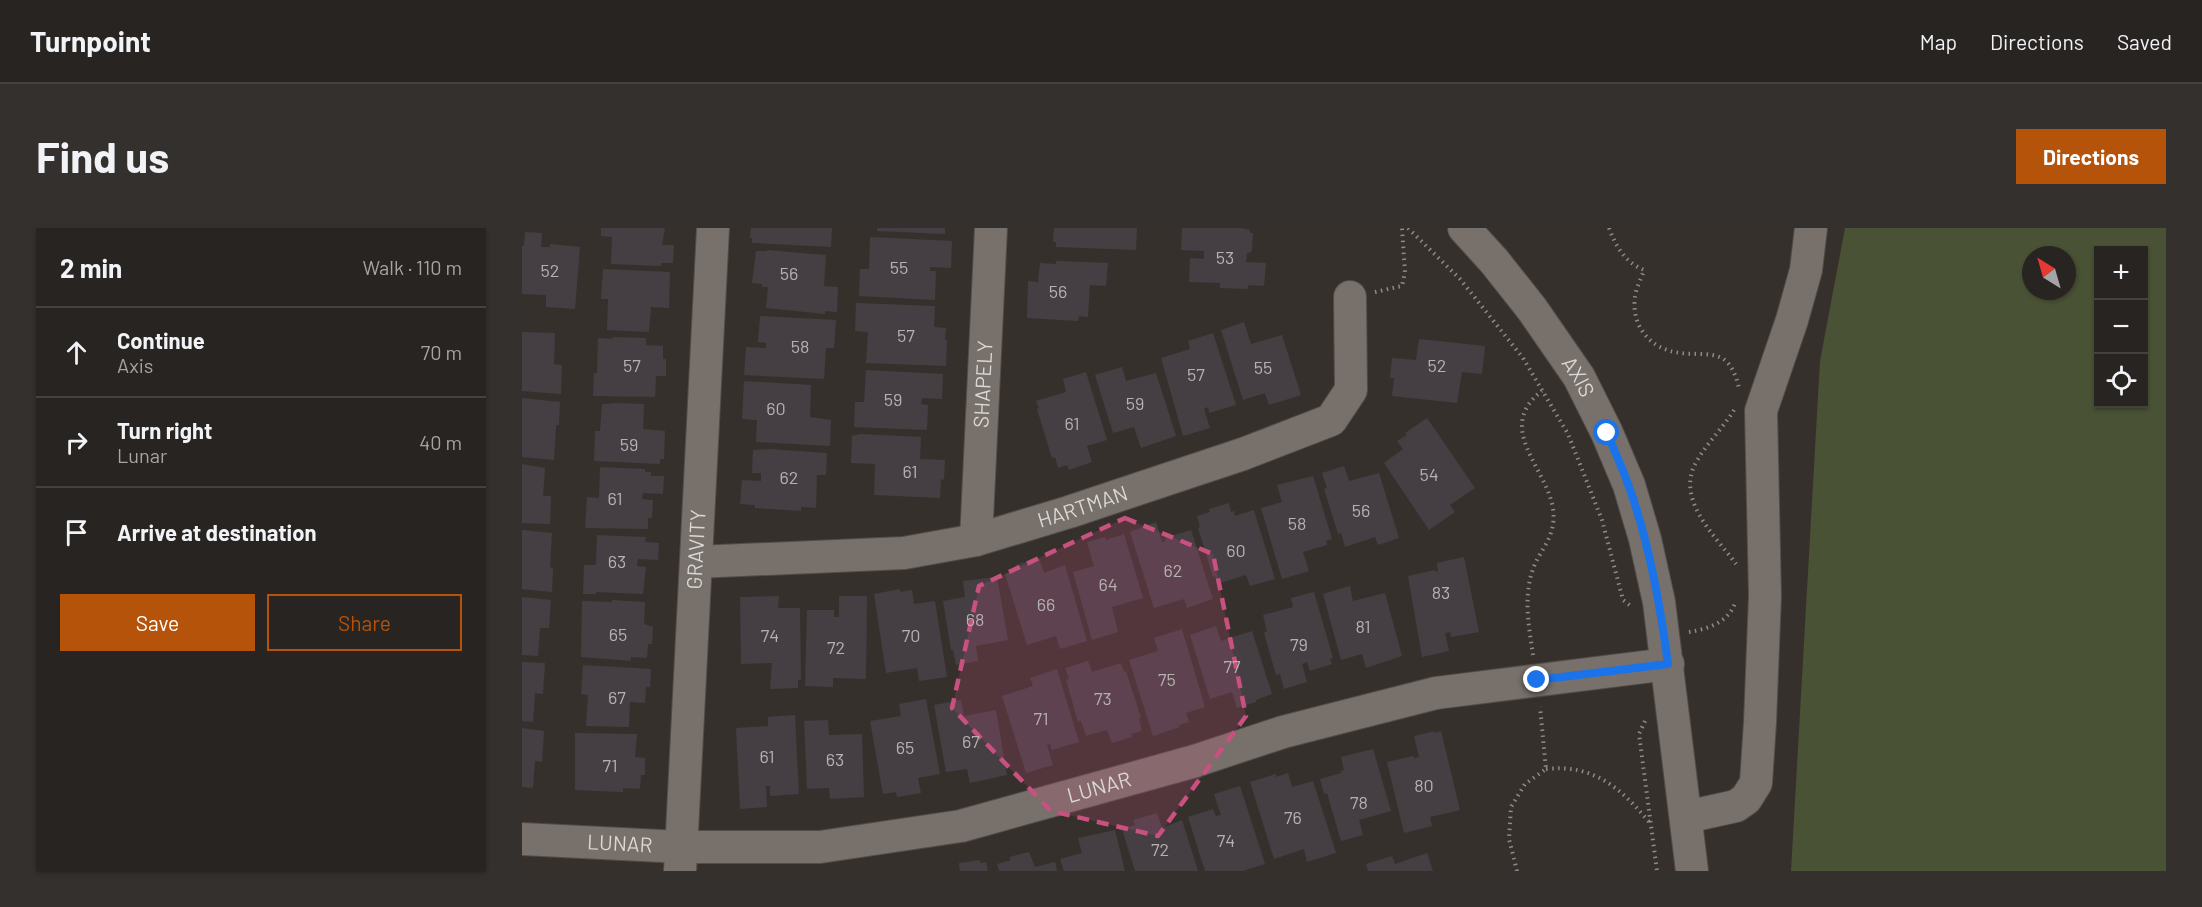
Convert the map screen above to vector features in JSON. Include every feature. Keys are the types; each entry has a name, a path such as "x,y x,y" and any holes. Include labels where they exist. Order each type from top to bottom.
{"street":[{"name":"GRAVITY","path":"681,859 713,228"},
{"name":"SHAPELY","path":"976,540 991,228"},
{"name":"AXIS","path":"1464,228 1532,309 1579,377 1629,485 1642,528 1659,602 1692,871"},
{"path":"1686,817 1736,806 1746,799 1756,783 1765,596 1761,411 1792,320 1806,270 1811,228"},
{"name":"HARTMAN","path":"696,562 904,553 976,540 1232,457 1331,420 1351,390 1350,297"},
{"name":"LUNAR","path":"522,838 681,859 820,847 961,826 1195,761 1283,732 1414,698 1537,680 1666,650"}],"path":[{"path":"1350,297 1402,286 1405,272 1402,228"},
{"path":"1408,228 1460,279 1522,358 1568,434 1602,520 1623,600 1634,609"},
{"path":"1609,228 1616,246 1632,265 1644,270 1635,296 1635,319 1643,334 1660,350 1707,354 1723,359 1737,376 1740,396"},
{"path":"1542,391 1534,397 1524,412 1523,434 1530,458 1545,483 1553,504 1553,524 1546,545 1533,569 1527,600 1546,769"},
{"path":"1736,404 1733,412 1696,460 1689,479 1690,497 1699,516 1737,566 1738,574"},
{"path":"1666,650 1723,620 1737,599"},
{"path":"1648,712 1638,734 1657,871"},
{"path":"1517,871 1509,839 1511,807 1525,784 1546,769 1565,767 1586,771 1607,782 1631,800 1650,824"}],"highlighted area":[{"path":"1125,518 1213,554 1246,716 1158,836 1051,811 952,708 979,586"}],"green space":[{"path":"1845,228 2166,228 2166,871 1791,871 1820,361"}],"building":[{"path":"601,228 665,228 662,245 674,245 673,263 661,263 661,266 611,264 612,237 601,236"},
{"path":"751,228 832,228 831,247 752,243"},
{"path":"877,228 945,228 945,234 877,231"},
{"path":"1054,228 1137,228 1136,250 1056,247 1056,242 1053,242"},
{"path":"1182,228 1250,230 1250,233 1253,233 1252,250 1247,253 1246,262 1266,263 1264,286 1248,285 1248,289 1220,288 1220,283 1189,282 1190,258 1204,259 1204,251 1181,250"},
{"path":"525,232 542,233 541,247 550,247 550,244 580,247 575,309 546,307 546,295 522,294 522,246 524,246"},
{"path":"870,237 952,241 951,268 930,267 930,271 936,271 935,300 859,296 860,269 869,269"},
{"path":"756,251 826,255 824,286 838,287 837,312 825,311 825,314 766,308 768,287 752,283"},
{"path":"1056,261 1108,263 1106,286 1090,285 1088,317 1079,316 1078,321 1027,318 1028,281 1038,282 1040,263 1056,264"},
{"path":"603,269 670,272 669,308 651,307 649,332 607,330 608,299 601,299"},
{"path":"856,303 935,306 934,327 946,328 946,366 866,363 868,332 855,331"},
{"path":"760,316 836,320 834,348 826,348 824,379 744,375 746,347 766,348 766,343 758,342"},
{"path":"1244,322 1251,344 1282,335 1301,395 1269,405 1265,393 1243,400 1221,330"},
{"path":"522,332 555,333 554,364 562,365 561,394 522,391"},
{"path":"1213,333 1236,405 1209,413 1208,407 1204,409 1210,428 1183,436 1161,358 1190,349 1188,341"},
{"path":"612,337 646,338 646,345 663,346 666,376 656,376 655,397 593,396 594,373 597,373 598,338 613,339"},
{"path":"1419,339 1485,346 1482,374 1462,372 1457,403 1392,396 1394,378 1390,378 1392,358 1416,360"},
{"path":"1122,367 1126,381 1156,373 1176,436 1141,448 1134,427 1113,433 1095,375"},
{"path":"866,370 943,374 942,399 922,398 921,404 928,405 927,430 854,427 855,402 864,402"},
{"path":"1086,372 1107,440 1087,446 1092,462 1069,470 1067,465 1058,468 1055,457 1052,458 1036,401 1066,392 1063,379"},
{"path":"744,381 811,385 810,417 831,420 830,446 756,442 757,420 742,419"},
{"path":"522,398 560,402 554,460 522,457"},
{"path":"602,404 644,404 643,429 665,431 664,459 660,459 660,464 594,461 595,431 600,431"},
{"path":"1427,418 1475,488 1450,505 1455,512 1429,530 1384,463 1403,449 1397,441"},
{"path":"860,434 921,437 920,459 945,460 940,498 874,495 875,464 851,463 852,436"},
{"path":"753,450 827,453 826,475 817,475 816,508 801,507 801,511 755,508 755,505 740,504 742,480 761,481 761,473 752,473"},
{"path":"522,464 545,468 543,496 551,496 550,524 522,523"},
{"path":"1344,466 1349,481 1379,473 1399,538 1378,545 1375,537 1345,547 1341,533 1338,534 1324,489 1327,488 1322,473"},
{"path":"600,467 645,469 645,472 651,472 651,476 664,476 663,494 643,493 642,499 653,500 652,518 648,518 648,529 585,528 587,497 599,498"},
{"path":"1313,476 1332,539 1326,541 1327,545 1303,552 1309,571 1282,579 1261,508 1282,502 1277,485"},
{"path":"1229,503 1231,512 1234,511 1235,516 1254,510 1275,579 1250,586 1246,575 1217,584 1198,528 1200,527 1197,516 1210,512 1209,509"},
{"path":"1156,522 1162,542 1166,541 1165,538 1191,530 1213,599 1187,608 1184,599 1154,608 1130,532"},
{"path":"522,530 552,533 550,567 553,568 552,592 522,589"},
{"path":"1124,534 1143,598 1112,607 1118,632 1092,640 1073,572 1094,566 1087,542 1105,537 1106,540"},
{"path":"597,535 646,537 645,542 659,543 658,560 638,559 637,566 646,567 643,594 596,592 596,594 583,594 584,565 596,565"},
{"path":"1464,557 1479,632 1451,637 1450,632 1445,633 1449,651 1422,657 1408,576 1438,571 1437,563"},
{"path":"1039,558 1044,573 1065,565 1087,641 1060,649 1056,636 1027,645 1005,574 1017,570 1016,565"},
{"path":"997,577 1008,640 976,646 978,661 956,665 953,650 951,650 943,601 965,597 963,581"},
{"path":"1350,586 1353,601 1385,593 1402,656 1366,668 1362,654 1341,660 1323,594"},
{"path":"900,589 900,592 912,590 914,604 935,601 947,677 919,681 917,668 886,673 874,594"},
{"path":"1314,592 1333,658 1330,659 1332,664 1310,671 1307,662 1302,664 1307,682 1284,689 1280,674 1276,675 1264,633 1267,631 1263,615 1293,607 1291,598"},
{"path":"779,596 778,608 800,608 801,680 798,680 798,688 770,689 772,663 741,664 740,597"},
{"path":"839,596 867,596 866,679 833,678 833,687 805,686 807,610 834,610 834,617 839,617"},
{"path":"522,597 551,600 549,628 540,628 538,656 522,655"},
{"path":"612,600 645,602 644,624 653,627 652,644 648,644 647,658 631,657 631,661 581,657 582,601 612,602"},
{"path":"1216,626 1221,641 1252,631 1272,694 1237,708 1232,692 1210,699 1190,635"},
{"path":"1182,629 1205,707 1186,713 1189,722 1153,736 1129,660 1158,651 1154,638"},
{"path":"1088,661 1092,672 1121,663 1124,672 1126,671 1141,718 1139,719 1142,731 1131,734 1132,737 1112,743 1107,730 1086,736 1081,721 1078,722 1066,680 1069,679 1065,668"},
{"path":"522,662 545,663 543,694 535,693 533,722 522,721"},
{"path":"583,665 651,669 650,687 646,687 645,703 630,702 629,727 586,726 588,695 581,694"},
{"path":"1057,669 1079,742 1052,750 1050,744 1047,745 1053,765 1026,773 1002,696 1033,686 1030,678"},
{"path":"926,699 940,774 918,778 921,793 897,797 896,792 883,794 870,721 901,716 899,704"},
{"path":"961,700 964,716 996,710 1007,775 970,783 967,769 946,772 934,705"},
{"path":"795,715 799,794 770,796 770,786 766,786 767,807 740,809 736,728 768,726 768,717"},
{"path":"828,720 829,735 862,734 864,797 830,799 829,788 807,789 804,721"},
{"path":"522,728 544,731 542,762 535,761 533,788 522,787"},
{"path":"1435,731 1435,733 1441,731 1460,810 1430,817 1432,826 1404,833 1387,762 1413,756 1414,758 1419,757 1414,736"},
{"path":"575,733 637,734 635,757 645,758 645,775 641,775 640,789 623,788 623,792 575,790"},
{"path":"1373,749 1391,811 1359,820 1363,835 1341,841 1327,793 1324,794 1320,779 1344,770 1341,757"},
{"path":"1288,773 1292,787 1313,781 1336,853 1307,862 1304,849 1274,859 1250,782"},
{"path":"1240,786 1265,864 1243,871 1205,871 1188,817 1213,809 1216,816 1221,815 1214,794"},
{"path":"1157,813 1162,828 1182,820 1198,871 1135,871 1122,829 1135,825 1133,820"},
{"path":"1115,830 1125,871 1064,871 1060,859 1082,853 1078,838"},
{"path":"1029,852 1035,867 1055,862 1057,871 999,871 997,864 1011,860 1009,857"},
{"path":"1427,853 1433,871 1368,871 1366,864 1392,856 1395,864"},
{"path":"980,860 980,863 986,862 988,871 960,871 959,863"}],"route":[{"path":"1537,680 1668,664 1659,602 1645,539 1629,485 1607,433"}]}
